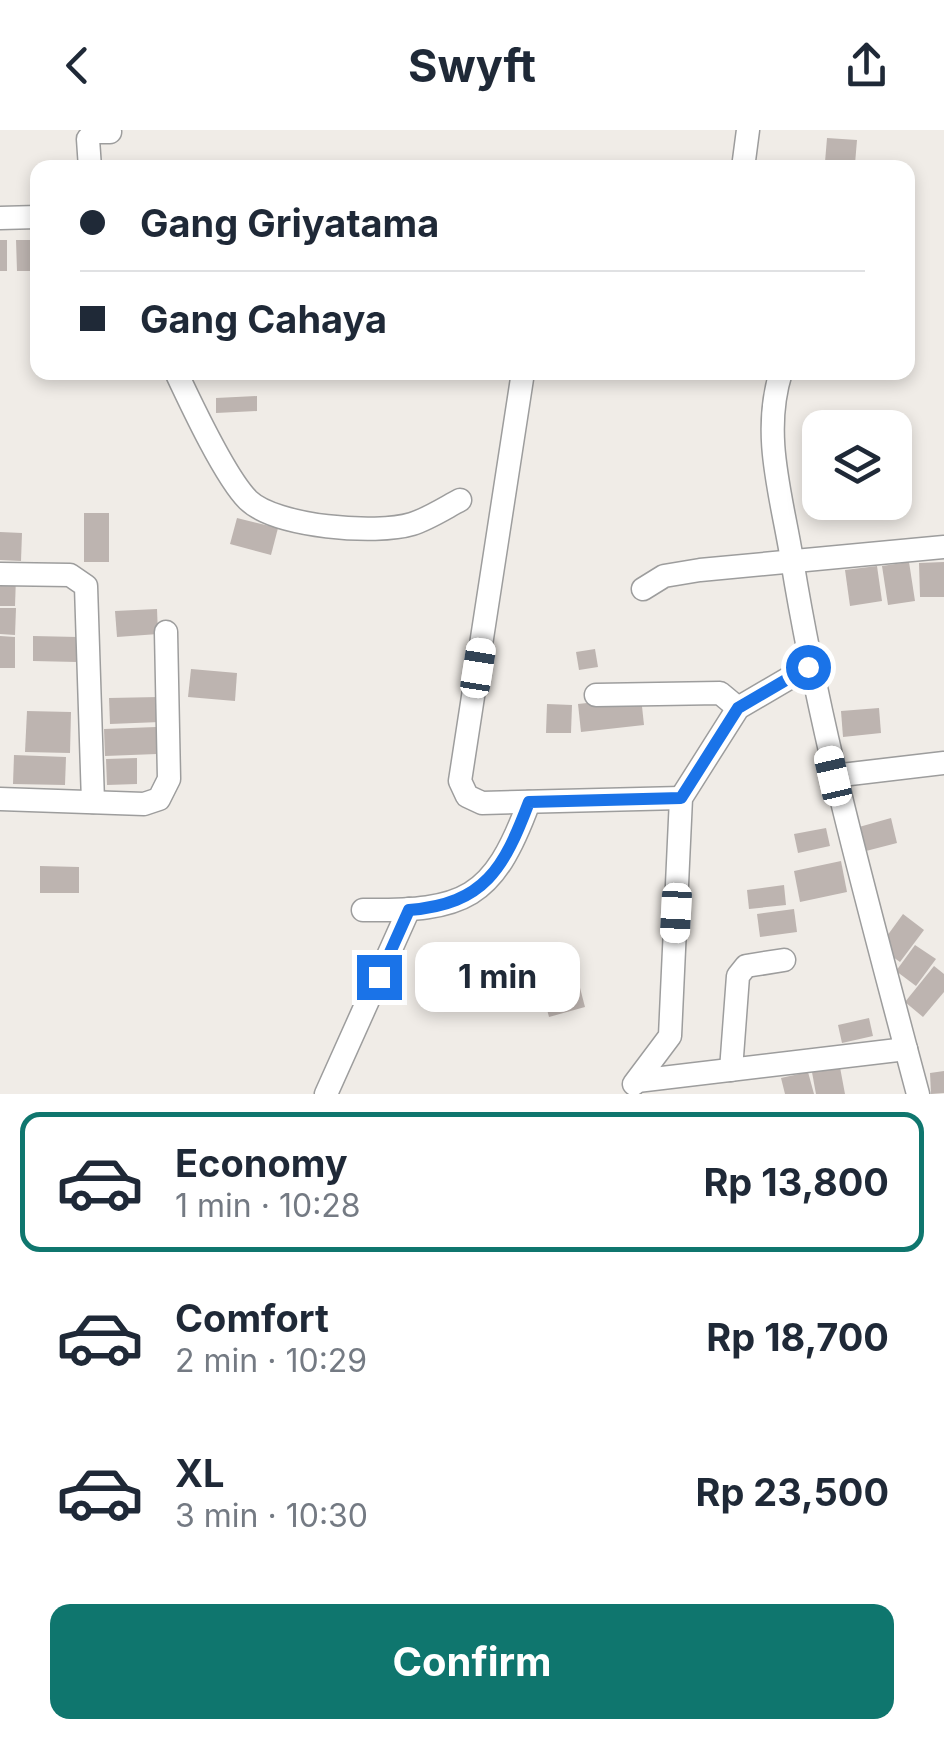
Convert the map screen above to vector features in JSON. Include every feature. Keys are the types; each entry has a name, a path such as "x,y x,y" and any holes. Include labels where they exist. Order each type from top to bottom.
{"street":[{"path":"744,160 748,130"},
{"path":"89,160 88,138 94,132 110,132"},
{"path":"0,218 30,216"},
{"path":"180,380 241,490 267,513 319,524 396,526 410,524 460,500"},
{"path":"522,380 460,781 474,801 681,798"},
{"path":"779,380 772,441 808,667 918,1094"},
{"path":"643,589 664,576 944,547"},
{"path":"0,574 70,576 86,586 93,802"},
{"path":"0,799 154,803 164,793 169,762 166,632"},
{"path":"632,1088 670,1036 681,798 738,708 808,667"},
{"path":"596,695 720,693 738,708"},
{"path":"833,776 944,763"},
{"path":"363,910 409,910 462,901 482,886 508,856 529,802"},
{"path":"326,1094 409,910"},
{"path":"731,1070 738,976 746,966 784,960"},
{"path":"632,1088 731,1070 906,1049"}],"building":[{"path":"827,138 857,140 855,160 825,160"},
{"path":"0,240 7,240 7,271 0,271"},
{"path":"16,240 30,240 30,271 17,271"},
{"path":"257,396 257,411 216,413 216,398"},
{"path":"84,513 109,513 109,562 84,562"},
{"path":"237,518 278,528 271,555 230,544"},
{"path":"0,532 22,533 21,561 0,560"},
{"path":"909,562 915,601 888,605 882,566"},
{"path":"944,562 944,597 920,597 919,563"},
{"path":"877,566 882,601 850,606 845,570"},
{"path":"0,577 16,577 15,606 0,606"},
{"path":"0,608 16,608 15,635 0,634"},
{"path":"157,609 158,634 117,637 115,611"},
{"path":"0,636 15,637 15,668 0,668"},
{"path":"33,636 78,637 77,662 33,661"},
{"path":"595,649 598,667 579,670 576,652"},
{"path":"191,669 237,673 235,701 188,697"},
{"path":"159,697 160,722 110,724 109,698"},
{"path":"641,697 644,725 581,732 578,704"},
{"path":"547,704 572,705 571,733 546,733"},
{"path":"879,708 881,733 843,737 841,711"},
{"path":"27,711 71,712 70,753 25,752"},
{"path":"156,727 157,754 105,756 104,729"},
{"path":"14,755 66,757 65,785 13,784"},
{"path":"137,758 137,784 107,785 106,759"},
{"path":"891,818 897,843 866,851 859,827"},
{"path":"826,828 830,846 798,853 794,834"},
{"path":"841,861 847,892 800,902 794,871"},
{"path":"40,866 79,867 79,893 40,893"},
{"path":"784,885 786,905 749,909 747,890"},
{"path":"794,909 797,932 760,937 757,914"},
{"path":"903,914 924,930 900,962 879,947"},
{"path":"915,945 936,959 916,986 896,971"},
{"path":"934,966 944,974 944,992 923,1017 905,1002"},
{"path":"579,984 585,1007 549,1017 543,994"},
{"path":"869,1018 873,1036 842,1043 838,1025"},
{"path":"839,1062 845,1094 816,1094 811,1067"},
{"path":"944,1071 944,1093 931,1094 930,1073"},
{"path":"808,1072 814,1094 785,1094 781,1078"}],"route":[{"path":"379,977 409,910 462,901 482,886 508,856 529,802 681,798 738,708 808,667"}]}
